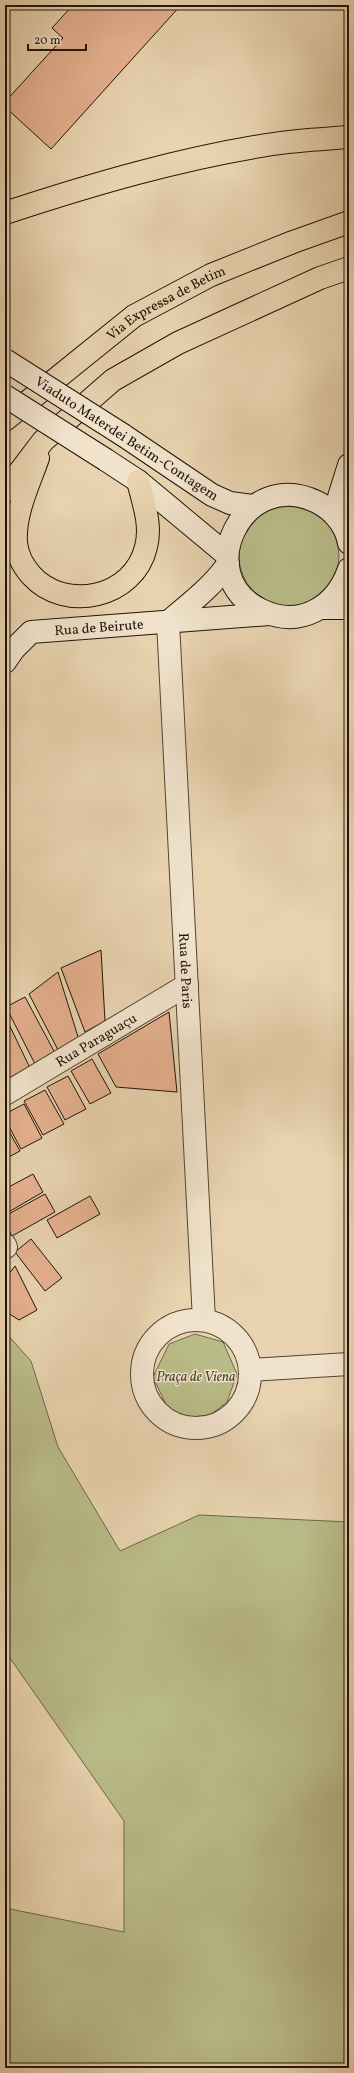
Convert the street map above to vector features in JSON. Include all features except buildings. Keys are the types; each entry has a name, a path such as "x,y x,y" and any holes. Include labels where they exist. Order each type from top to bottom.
{"highway":[{"path":"5,213 59,195 163,165 274,144 349,137"},
{"name":"Via Expressa de Betim","path":"5,420 134,316 211,275 293,242 349,222"},
{"path":"5,492 43,441 113,380 178,343 320,278 349,268"},
{"path":"43,441 19,515 16,543 23,566 38,583 58,594 80,597 102,594 122,584 137,567 146,547 148,525 138,481"}],"street":[{"name":"Viaduto Materdei Betim-Contagem","path":"5,360 123,435 212,495 230,503 252,506"},
{"path":"5,396 138,481 227,560 232,580 242,595 254,607 270,614 287,617 306,615 322,608 335,597 345,583 349,569"},
{"path":"337,517 339,497 349,465"},
{"path":"168,622 204,592 220,576 227,560 230,536 239,520 252,506 264,500 281,495 295,495 308,498 324,505 337,517 344,529 349,543"},
{"path":"322,608 349,608"},
{"name":"Rua de Beirute","path":"5,662 14,649 30,632 270,614"},
{"name":"Rua de Paris","path":"168,622 204,1320"},
{"name":"Rua Paraguaçu","path":"5,1094 187,985"},
{"path":"186,1320 204,1320 221,1326 236,1337 246,1352 250,1370 249,1388 241,1404 229,1417 213,1426 196,1429 178,1426 158,1413 150,1404 142,1388 141,1370 145,1352 154,1337 169,1326 186,1320"},
{"path":"250,1370 349,1364"}],"green space":[{"path":"289,506 308,510 324,521 335,537 339,556 335,575 324,591 308,602 289,606 270,602 254,591 243,575 239,556 243,537 254,521 270,510"},
{"path":"5,1332 31,1361 58,1447 120,1551 199,1515 349,1522 349,2068 5,2068 5,1908 124,1932 124,1821 5,1651"},
{"name":"Praça de Viena","path":"195,1334 223,1342 237,1374 227,1402 210,1415 191,1417 169,1411 153,1377 169,1344"}]}
